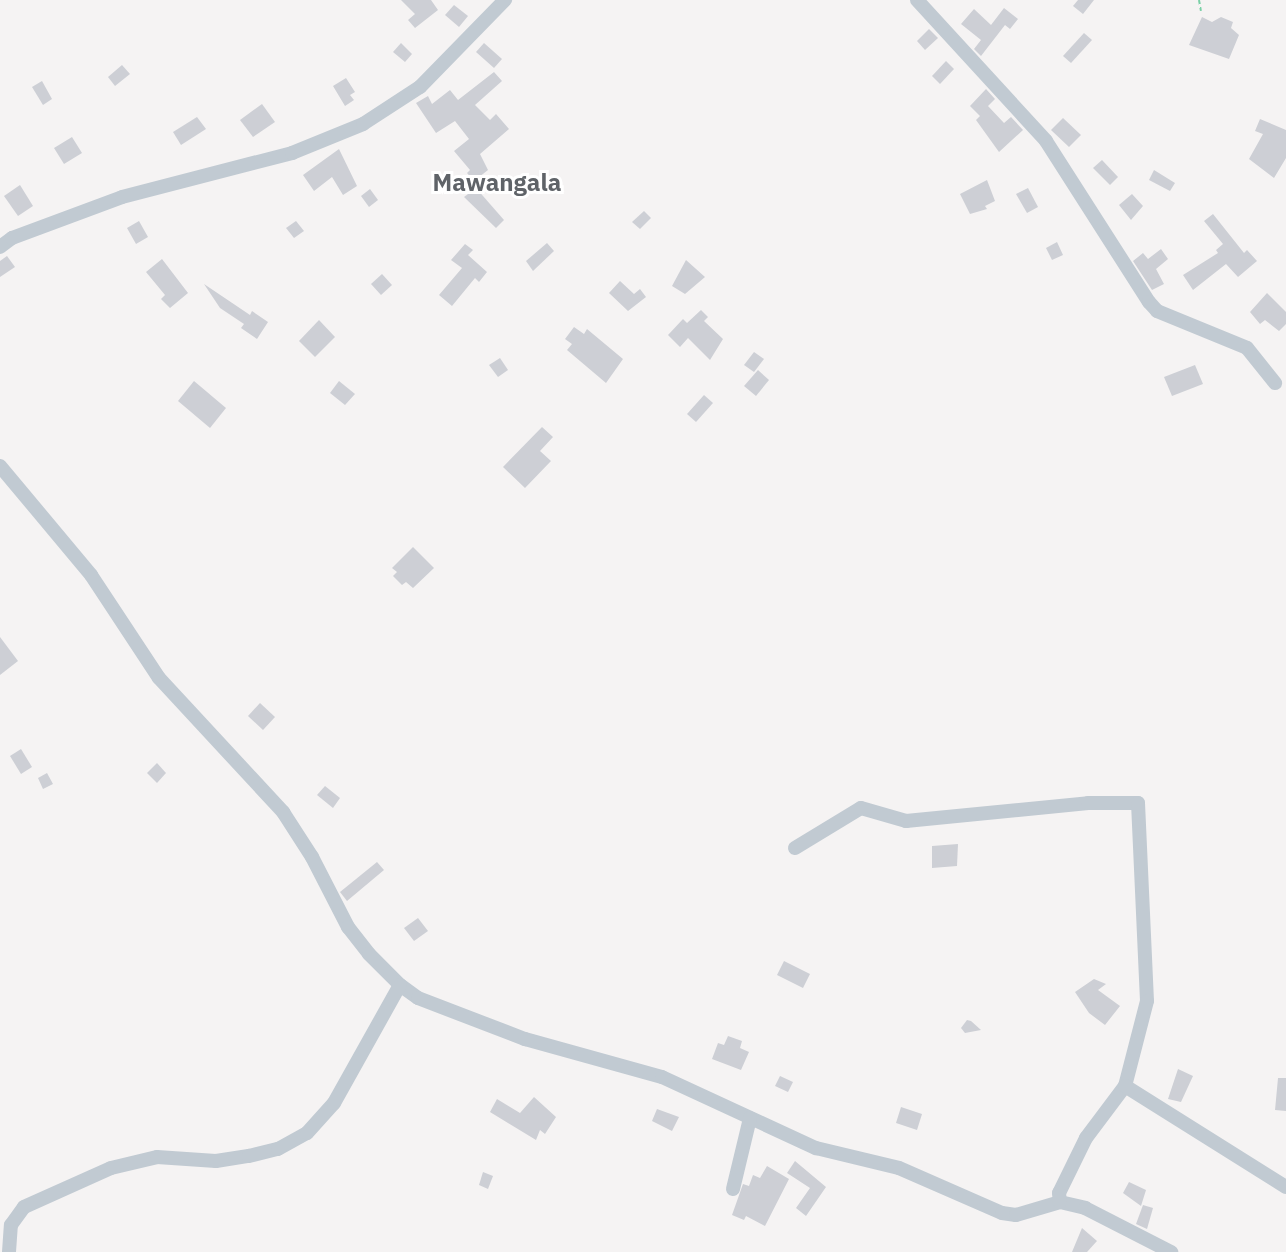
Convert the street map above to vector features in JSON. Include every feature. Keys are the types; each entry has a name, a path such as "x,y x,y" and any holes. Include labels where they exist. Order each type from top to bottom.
{"street":[{"path":"0,247 32,230 122,197 292,153 363,124 420,87 505,0"},
{"path":"917,0 1046,141 1157,311 1247,348 1275,383"},
{"path":"0,466 91,575 159,678 283,812 312,857 348,927 400,986 446,1011 525,1039 641,1070 816,1148 899,1168 1002,1213 1016,1215 1060,1202 1085,1208 1171,1252"},
{"path":"795,848 861,808 906,820 1088,803 1138,803 1147,1001 1125,1086 1086,1138 1059,1192 1060,1202"},
{"path":"9,1252 11,1226 24,1207 111,1168 156,1157 216,1161 249,1156 278,1149 307,1133 334,1103 400,986"},
{"path":"1125,1086 1286,1187"},
{"path":"733,1189 750,1118"}],"path":[{"path":"1199,0 1201,11"}],"building":[{"path":"401,0 431,0 438,10 415,28 408,20 415,14"},
{"path":"1078,0 1094,0 1083,14 1073,6"},
{"path":"454,5 468,16 459,27 445,15"},
{"path":"1004,8 1018,19 1010,29 1005,25 981,56 974,49 981,40 961,24 974,9 991,25"},
{"path":"1202,17 1212,22 1221,17 1233,22 1231,28 1239,35 1229,59 1189,45"},
{"path":"929,29 938,38 925,50 917,41"},
{"path":"1084,33 1092,40 1071,63 1063,56"},
{"path":"401,43 412,54 405,62 393,52"},
{"path":"484,43 502,59 494,68 476,52"},
{"path":"946,61 954,69 940,84 932,76"},
{"path":"122,65 130,74 115,86 108,77"},
{"path":"494,72 502,81 475,105 490,120 496,114 509,129 480,154 488,170 474,181 467,173 470,170 454,151 469,139 455,121 436,133 416,103 428,96 432,104 450,90 458,100"},
{"path":"346,78 355,92 350,95 354,100 345,106 333,86"},
{"path":"42,81 52,99 43,105 32,87"},
{"path":"986,89 995,99 988,106 1004,123 1011,117 1023,130 999,152 976,120 980,116 970,106"},
{"path":"262,104 275,122 253,137 240,120"},
{"path":"197,117 206,129 181,145 173,132"},
{"path":"1063,118 1081,135 1069,147 1051,130"},
{"path":"1260,119 1286,130 1286,158 1274,178 1249,159 1263,134 1255,131"},
{"path":"72,137 82,153 64,164 54,148"},
{"path":"339,149 357,186 343,195 332,177 314,191 303,175"},
{"path":"1102,160 1118,177 1110,185 1093,168"},
{"path":"1154,170 1175,183 1170,191 1149,180"},
{"path":"987,180 995,201 985,206 987,209 970,214 960,194"},
{"path":"20,185 33,206 18,216 4,196"},
{"path":"476,188 504,220 496,228 464,197"},
{"path":"1028,188 1038,207 1027,213 1016,194"},
{"path":"370,189 378,200 369,207 361,196"},
{"path":"1132,194 1143,206 1131,220 1119,205"},
{"path":"644,211 651,218 640,229 632,222"},
{"path":"1213,214 1244,253 1247,250 1257,261 1238,277 1226,264 1193,290 1183,275 1218,253 1216,250 1223,244 1204,221"},
{"path":"139,221 148,237 136,244 127,228"},
{"path":"296,221 304,231 294,238 286,228"},
{"path":"1057,242 1063,255 1052,260 1046,248"},
{"path":"547,243 554,251 533,271 526,261"},
{"path":"465,244 473,250 468,255 487,272 479,282 475,278 452,306 439,295 462,268 451,260"},
{"path":"1161,249 1168,259 1156,269 1164,284 1152,290 1133,261 1143,253 1148,259"},
{"path":"7,256 15,267 0,277 0,261"},
{"path":"162,259 188,293 170,308 161,299 165,295 146,272"},
{"path":"686,260 705,277 685,294 672,286"},
{"path":"382,274 392,285 381,295 371,284"},
{"path":"620,281 634,294 640,289 646,297 628,311 609,293"},
{"path":"204,284 250,315 252,311 268,322 257,339 241,328 244,324 220,308"},
{"path":"1267,293 1286,312 1286,324 1279,331 1265,320 1260,324 1250,312"},
{"path":"701,310 708,317 704,321 723,339 710,360 688,338 680,347 668,335 683,319 687,323"},
{"path":"319,320 335,337 315,357 299,341"},
{"path":"574,327 584,334 587,329 623,359 606,383 567,350 572,344 565,339"},
{"path":"754,352 764,359 754,372 744,365"},
{"path":"500,358 508,370 498,377 489,365"},
{"path":"1195,365 1203,384 1172,396 1164,377"},
{"path":"758,370 769,380 756,396 744,386"},
{"path":"194,381 226,408 210,428 178,401"},
{"path":"339,381 355,394 345,405 330,393"},
{"path":"704,395 713,403 696,422 687,414"},
{"path":"542,427 553,437 540,451 551,461 525,488 503,467"},
{"path":"413,547 434,568 413,588 406,582 402,585 393,576 397,572 392,568"},
{"path":"0,637 18,661 0,675"},
{"path":"260,703 275,717 263,730 248,716"},
{"path":"21,749 32,767 21,774 10,756"},
{"path":"157,763 166,773 157,783 147,773"},
{"path":"47,773 53,784 43,789 38,778"},
{"path":"325,786 340,798 333,808 317,795"},
{"path":"958,844 957,866 932,868 932,846"},
{"path":"377,862 384,870 347,901 340,892"},
{"path":"418,918 428,931 414,941 404,928"},
{"path":"784,961 810,974 803,988 777,975"},
{"path":"1094,979 1106,984 1098,990 1120,1006 1105,1025 1089,1013 1075,992"},
{"path":"967,1020 981,1030 965,1033 961,1028"},
{"path":"728,1036 742,1041 740,1048 749,1052 741,1070 712,1059 718,1043 724,1045"},
{"path":"1178,1069 1193,1076 1181,1102 1168,1099"},
{"path":"780,1076 793,1082 788,1092 775,1086"},
{"path":"1278,1078 1286,1078 1286,1111 1275,1110"},
{"path":"534,1097 556,1117 545,1134 540,1130 536,1140 490,1112 497,1099 520,1113"},
{"path":"901,1107 922,1114 917,1130 896,1123"},
{"path":"657,1109 679,1117 672,1131 652,1121"},
{"path":"795,1161 826,1187 806,1216 796,1208 810,1188 787,1173"},
{"path":"767,1166 789,1179 765,1226 746,1216 744,1220 732,1215 743,1184 749,1186 753,1175 760,1178"},
{"path":"483,1172 493,1176 488,1189 479,1185"},
{"path":"1129,1182 1146,1190 1141,1206 1123,1193"},
{"path":"1143,1205 1153,1208 1147,1229 1136,1224"},
{"path":"1082,1228 1097,1241 1087,1252 1072,1252"}],"district":[{"name":"Mawangala","path":"497,183"}]}
